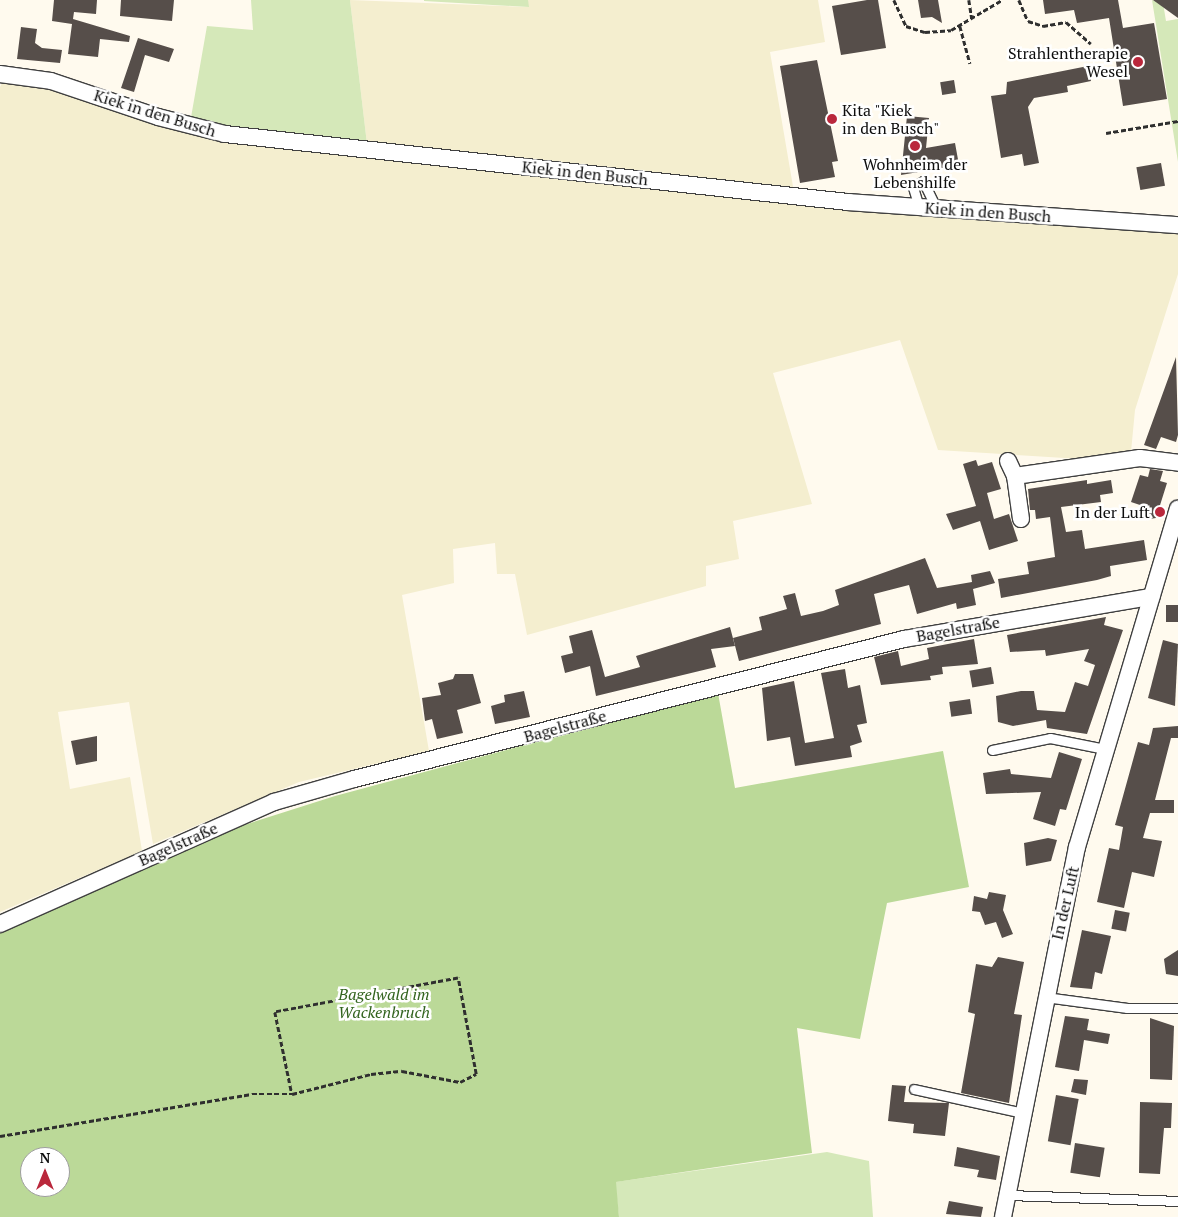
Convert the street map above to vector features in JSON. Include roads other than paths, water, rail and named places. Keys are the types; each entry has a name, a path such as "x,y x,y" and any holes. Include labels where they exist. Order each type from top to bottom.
{"street":[{"name":"Kiek in den Busch","path":"0,74 51,81 158,117 225,134 919,207 1178,225"},
{"path":"1015,476 1140,458 1178,463"},
{"path":"1008,461 1015,476 1021,519"},
{"name":"In der Luft","path":"1003,1217 1045,997 1077,847 1104,749 1178,509"},
{"name":"Bagelstraße","path":"0,924 274,802 354,778 904,638 1150,597"}],"lane":[{"path":"919,207 913,187 923,181 936,208"},
{"path":"992,750 1050,738 1104,749"},
{"path":"1045,997 1127,1008 1178,1008"},
{"path":"914,1089 1023,1113"},
{"path":"1008,1195 1178,1201"}],"place":[{"name":"Strahlentherapie Wesel","path":"1138,62"},
{"name":"Kita \"Kiek in den Busch\"","path":"832,119"},
{"name":"Wohnheim der Lebenshilfe","path":"915,146"},
{"name":"In der Luft","path":"1160,512"}],"park label":[{"name":"Bagelwald im Wackenbruch","path":"384,1003"}]}
